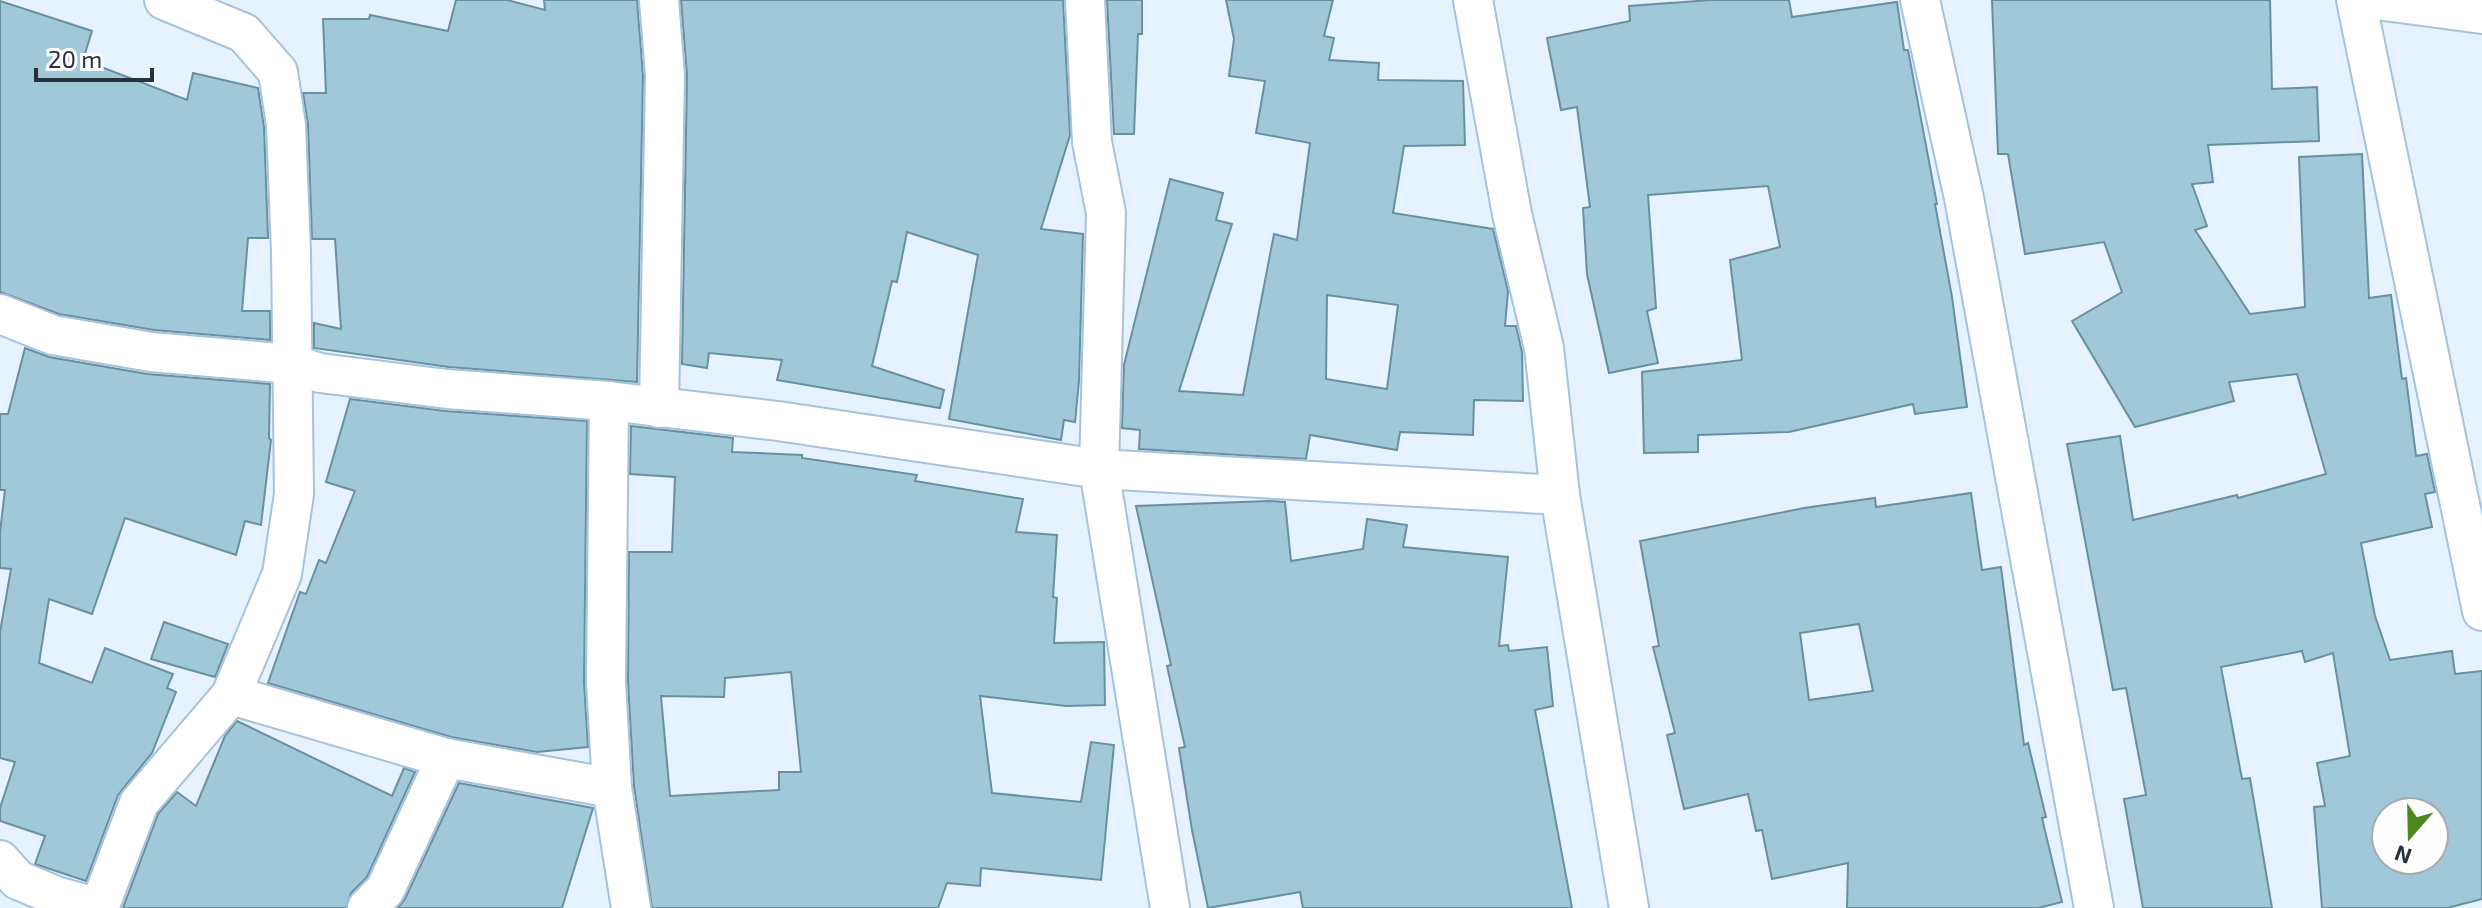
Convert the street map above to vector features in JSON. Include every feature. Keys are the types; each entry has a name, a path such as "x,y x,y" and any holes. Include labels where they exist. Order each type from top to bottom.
{"street":[{"path":"0,860 18,880 56,896 99,908 139,803 231,695 282,574 294,494 291,252 286,125 278,72 244,33 164,0"},
{"path":"659,0 665,75 659,408"},
{"path":"1085,0 1092,142 1106,213 1099,469 1170,908"},
{"path":"1473,0 1512,214 1544,348 1560,495 1629,908"},
{"path":"1920,0 1964,198 2094,908"},
{"path":"2356,0 2482,611"},
{"path":"2377,0 2482,14"},
{"path":"0,314 53,335 151,352 292,364 320,373 447,389 609,401 778,421 1099,469 1560,495"},
{"path":"609,401 606,682 612,788 631,908"},
{"path":"231,695 446,758 612,788"},
{"path":"367,908 385,890 446,758"}],"building":[{"path":"456,0 507,0 545,10 544,0 637,0 643,76 637,382 449,367 314,348 314,323 341,329 335,239 312,239 308,124 303,93 326,93 323,19 369,19 370,15 448,31"},
{"path":"681,0 1063,0 1070,135 1041,229 1083,234 1075,422 1064,420 1061,440 949,419 978,255 907,232 897,282 892,281 872,366 944,390 940,408 777,380 782,360 709,353 707,368 682,364 687,75"},
{"path":"1107,0 1142,0 1134,134 1114,134"},
{"path":"1226,0 1333,0 1324,36 1334,38 1329,60 1379,63 1378,80 1463,81 1465,145 1404,146 1393,213 1493,229 1508,291 1505,326 1516,326 1522,352 1523,401 1474,400 1473,435 1400,432 1397,450 1310,435 1306,459 1139,449 1140,430 1122,428 1124,365 1170,179 1223,193 1216,220 1232,224 1179,391 1243,395 1274,234 1297,240 1310,143 1256,133 1265,81 1229,76 1234,39","holes":["1327,295 1398,305 1387,389 1326,379"]},
{"path":"1711,0 1789,0 1792,17 1897,2 1904,50 1908,50 1937,204 1967,407 1915,414 1913,404 1789,432 1698,435 1698,452 1644,453 1642,372 1742,360 1730,260 1780,247 1768,186 1648,195 1656,308 1647,311 1658,363 1609,373 1587,274 1583,208 1590,207 1577,107 1561,110 1547,38 1630,21 1629,6"},
{"path":"1992,0 2270,0 2272,89 2317,87 2319,141 2208,145 2213,182 2192,184 2207,226 2195,230 2250,314 2305,307 2299,157 2362,154 2369,298 2391,295 2416,456 2427,454 2435,492 2425,494 2432,527 2361,543 2375,616 2390,660 2452,651 2455,674 2482,671 2482,899 2447,908 2322,908 2314,807 2325,806 2317,763 2350,756 2333,653 2305,662 2302,651 2221,667 2242,779 2250,778 2272,908 2143,908 2124,799 2146,795 2126,688 2113,690 2067,444 2120,436 2133,520 2237,495 2238,498 2326,474 2297,374 2229,382 2234,401 2135,427 2072,321 2122,292 2104,242 2025,254 2008,154 1998,154"},
{"path":"0,1 92,31 83,60 187,100 193,73 258,88 264,127 268,238 248,238 242,311 270,311 270,340 154,330 59,314 0,292"},
{"path":"25,348 49,357 147,374 270,384 271,440 261,525 245,521 236,555 125,518 92,614 49,599 39,663 92,683 105,648 173,674 167,688 176,692 152,753 118,795 86,881 35,864 45,836 0,821 0,808 15,762 0,758 0,632 11,569 0,568 5,490 0,490 0,414 8,414"},
{"path":"350,399 445,411 587,421 584,682 588,747 537,752 451,737 268,683 300,592 306,594 319,560 326,563 355,491 326,482"},
{"path":"631,426 733,438 732,452 802,455 802,458 917,475 915,481 1023,499 1016,532 1057,535 1054,643 1104,642 1105,705 1066,706 980,696 992,793 1081,802 1091,742 1114,745 1101,880 981,868 980,886 947,883 938,908 652,908 634,786 628,682 629,552 672,552 675,477 630,474","holes":["791,672 801,772 779,772 779,790 670,796 661,696 724,697 725,678"]},
{"path":"1971,493 1982,570 2001,567 2024,745 2028,743 2062,902 2038,908 1847,908 1848,863 1772,879 1762,830 1756,831 1748,794 1684,809 1667,735 1675,733 1653,647 1659,646 1640,541 1804,508 1875,498 1876,507","holes":["1859,624 1873,691 1809,700 1800,633"]},
{"path":"1285,502 1291,561 1363,549 1367,519 1407,525 1403,547 1508,557 1499,646 1508,645 1509,651 1547,647 1553,706 1535,710 1572,908 1303,908 1300,892 1208,908 1179,748 1185,747 1167,666 1171,665 1136,506"},
{"path":"164,622 228,644 215,677 151,659"},
{"path":"237,721 392,796 404,768 415,772 367,877 351,893 346,908 123,908 158,814 177,792 196,806 225,736"},
{"path":"459,783 593,808 562,908 398,908"}]}
